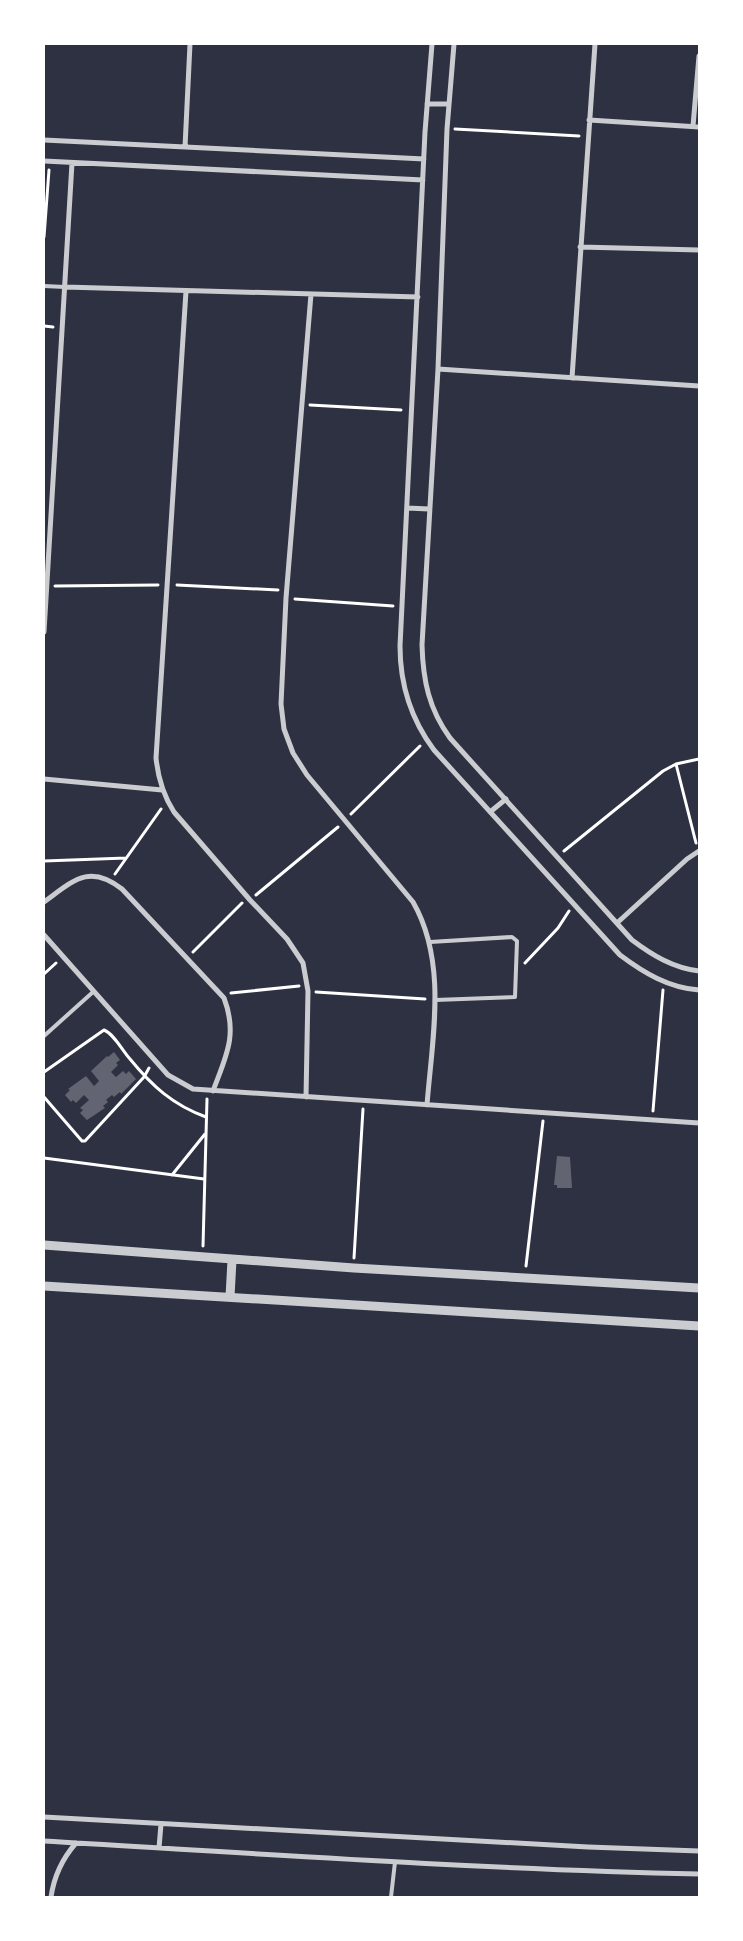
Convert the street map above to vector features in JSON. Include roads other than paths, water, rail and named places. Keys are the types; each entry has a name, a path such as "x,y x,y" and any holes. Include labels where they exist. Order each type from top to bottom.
{"street":[{"path":"185,147 190,44"},
{"path":"432,44 424,159 402,606 400,668 403,688 409,708 426,740 620,955 641,971 664,982 699,990"},
{"path":"454,44 447,129 438,369 422,645 424,683 428,700 436,717 450,738 632,940 650,954 670,964 699,971"},
{"path":"572,378 595,44"},
{"path":"693,126 699,56"},
{"path":"427,104 449,104"},
{"path":"589,120 699,127"},
{"path":"44,140 424,159"},
{"path":"46,162 423,180"},
{"path":"44,632 45,586 72,163"},
{"path":"580,247 699,250"},
{"path":"65,287 418,297"},
{"path":"186,290 156,758 162,790 167,801 249,899 287,939 303,963 308,988 306,1097"},
{"path":"311,294 286,598 281,704 284,729 293,753 307,775 413,902 424,921 430,942 435,1000 427,1105"},
{"path":"438,369 699,386"},
{"path":"407,508 429,509"},
{"path":"44,779 162,790"},
{"path":"490,812 506,799"},
{"path":"617,923 687,859 699,851"},
{"path":"44,902 72,882 84,876 98,875 111,880 122,889 220,994 230,1013 232,1030 230,1046 210,1091"},
{"path":"44,935 168,1075 186,1086 210,1091 699,1123"},
{"path":"44,1245 204,1256 232,1260 699,1288"},
{"path":"230,1297 232,1260"},
{"path":"44,1286 699,1326"},
{"path":"44,1817 588,1847 699,1851"},
{"path":"160,1848 161,1824"},
{"path":"44,1841 394,1862 583,1871 699,1874"},
{"path":"51,1897 59,1868 76,1843"}],"lane":[{"path":"44,286 65,287"},
{"path":"430,942 515,938 516,997 435,1000"},
{"path":"44,1036 93,992"},
{"path":"391,1897 394,1862"}]}
